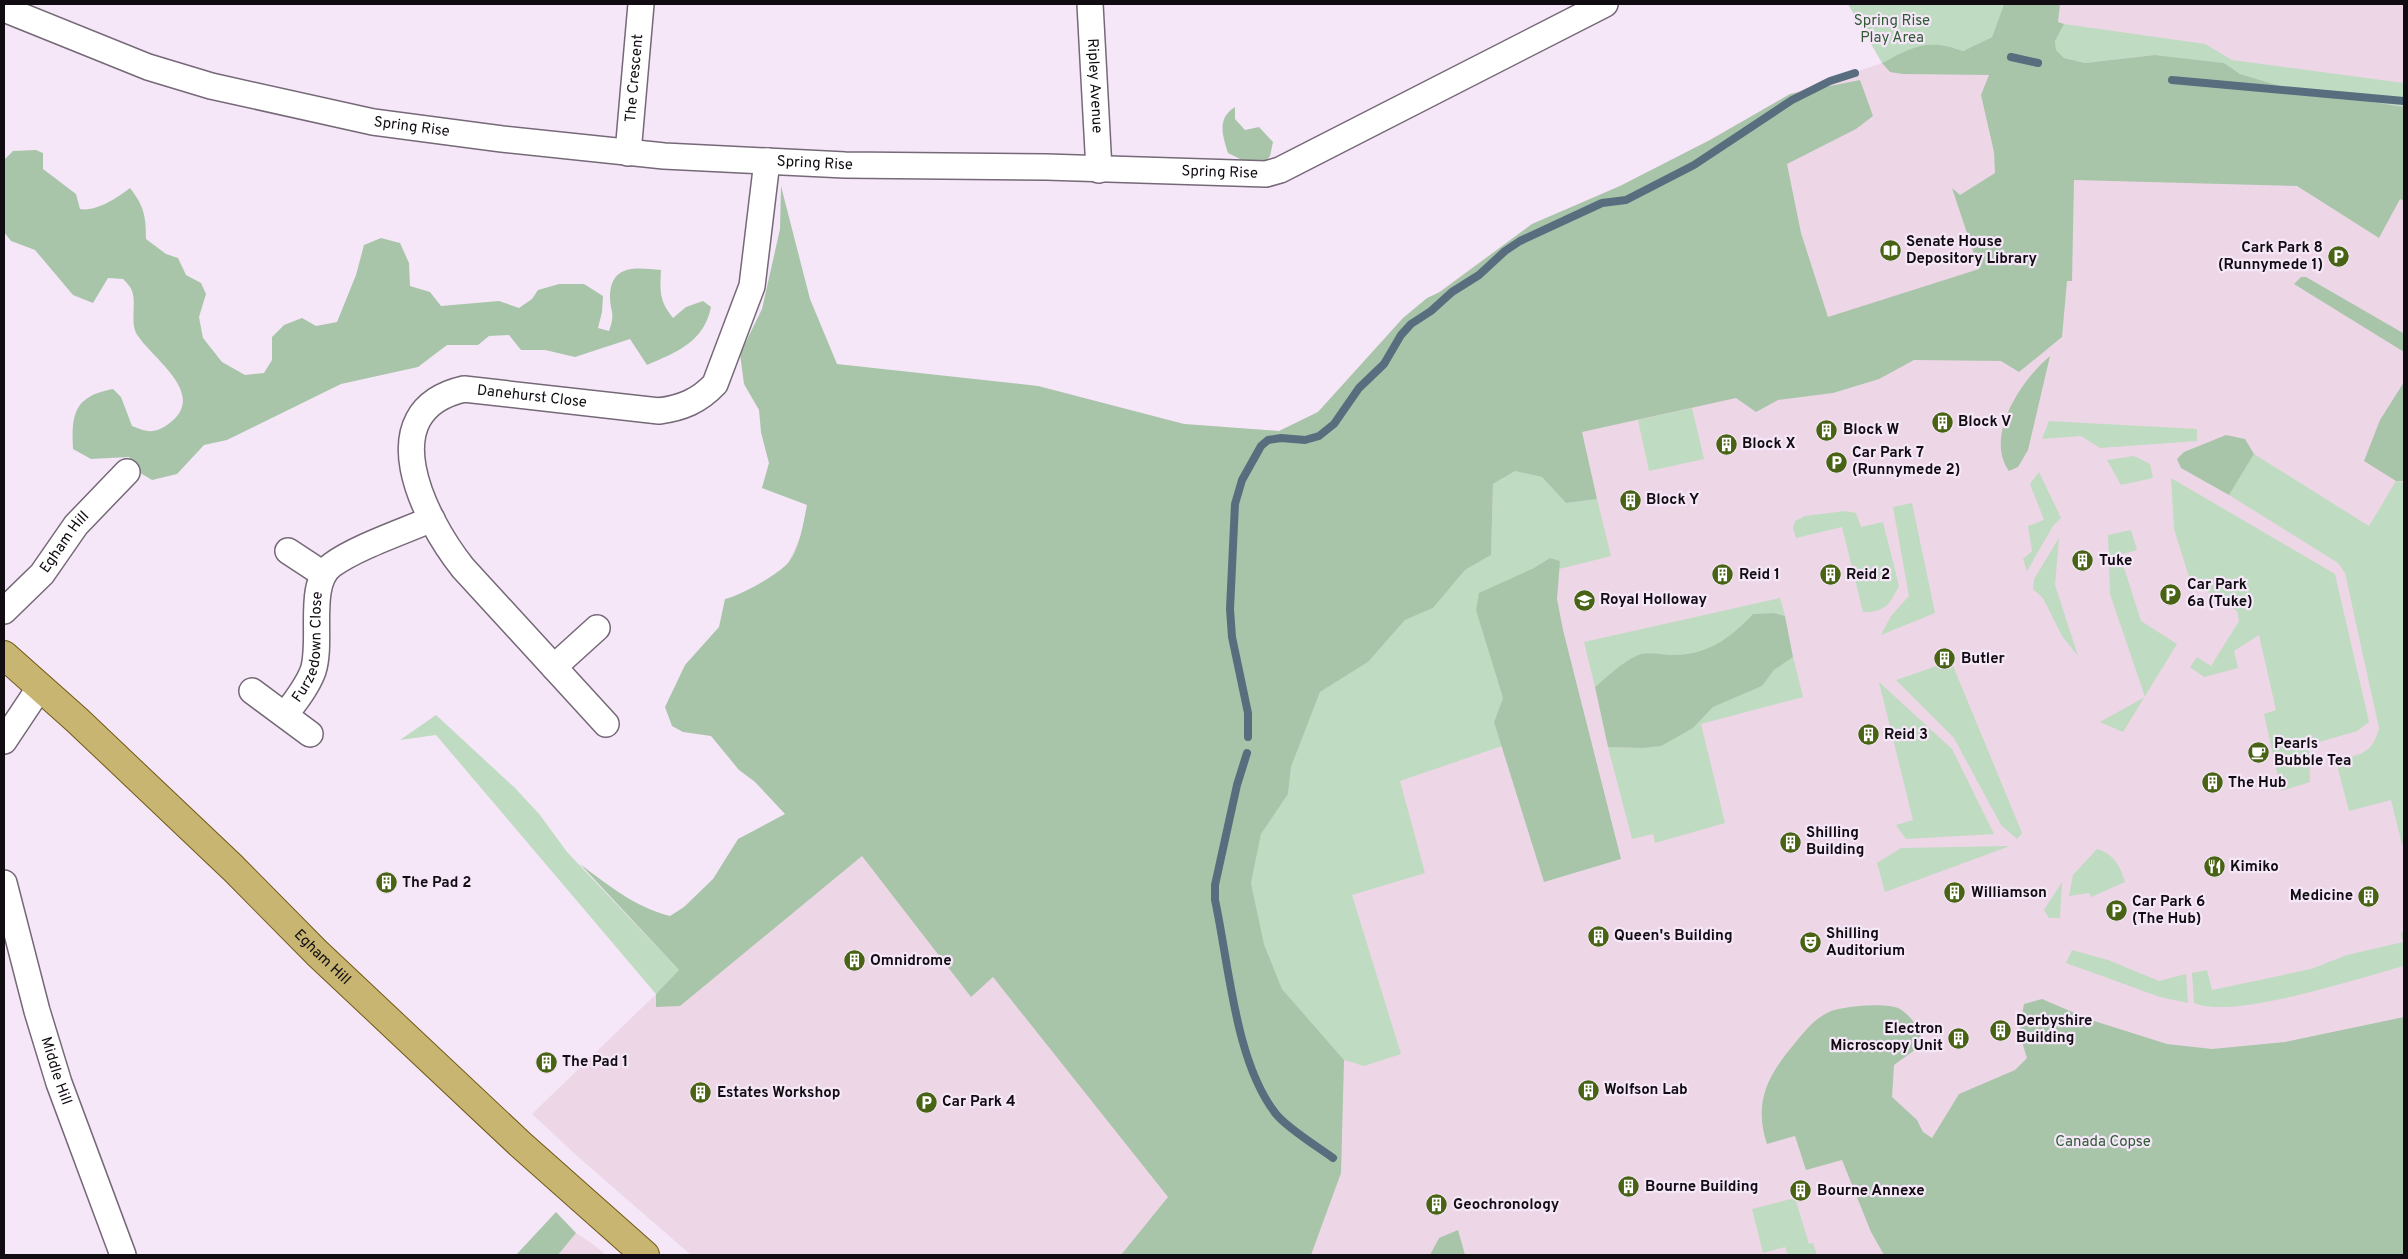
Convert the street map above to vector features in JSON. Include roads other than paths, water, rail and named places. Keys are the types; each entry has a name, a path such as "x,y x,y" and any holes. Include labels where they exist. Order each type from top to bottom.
{"main road":[{"name":"Egham Hill","path":"4,655 233,868 316,953 542,1164 645,1255"}],"street":[{"name":"The Crescent","path":"628,152 641,4"},
{"name":"Ripley Avenue","path":"1090,4 1099,170"},
{"name":"Spring Rise","path":"4,9 148,67 211,86 373,122 563,147 846,165 1266,174 1280,170 1605,4"},
{"name":"Danehurst Close","path":"606,724 463,568 445,545 432,519 413,468 411,438 415,423 425,409 439,397 464,389 659,411 677,409 704,396 715,384 752,286 767,161"},
{"name":"Egham Hill","path":"4,611 42,574 76,525 127,472"},
{"name":"Furzedown Close","path":"285,715 308,682 314,669 317,649 318,586 323,574 332,565 432,519"},
{"name":"Furzedown Close","path":"288,551 323,574"},
{"path":"554,667 597,628"},
{"path":"4,741 40,687"},
{"name":"Furzedown Close","path":"252,691 310,734"},
{"name":"Middle Hill","path":"4,883 37,1011 59,1083 123,1255"}],"waterway":[{"path":"2011,57 2038,63"},
{"path":"1248,737 1248,713 1232,637 1230,609 1235,504 1242,480 1261,446 1268,440 1281,438 1305,440 1319,436 1334,424 1359,388 1384,364 1401,335 1411,324 1431,311 1452,292 1479,275 1505,251 1520,241 1602,203 1626,200 1694,165 1792,100 1830,81 1855,73"},
{"path":"2172,80 2404,101"},
{"path":"1247,753 1237,785 1215,885 1215,900 1235,1012 1251,1068 1262,1092 1276,1114 1295,1131 1333,1158"}],"place":[{"name":"Senate House Depository Library","path":"1890,251"},
{"name":"Cark Park 8 (Runnymede 1)","path":"2339,257"},
{"name":"Block V","path":"1942,422"},
{"name":"Block W","path":"1827,430"},
{"name":"Block X","path":"1726,444"},
{"name":"Car Park 7 (Runnymede 2)","path":"1836,462"},
{"name":"Block Y","path":"1630,500"},
{"name":"Tuke","path":"2083,561"},
{"name":"Reid 1","path":"1723,575"},
{"name":"Reid 2","path":"1830,575"},
{"name":"Car Park 6a (Tuke)","path":"2171,594"},
{"name":"Royal Holloway","path":"1584,600"},
{"name":"Butler","path":"1945,659"},
{"name":"Reid 3","path":"1868,735"},
{"name":"Pearls Bubble Tea","path":"2258,753"},
{"name":"The Hub","path":"2212,783"},
{"name":"Shilling Building","path":"1790,842"},
{"name":"Kimiko","path":"2214,867"},
{"name":"The Pad 2","path":"386,883"},
{"name":"Williamson","path":"1955,893"},
{"name":"Medicine","path":"2369,896"},
{"name":"Car Park 6 (The Hub)","path":"2116,911"},
{"name":"Queen's Building","path":"1598,936"},
{"name":"Shilling Auditorium","path":"1810,943"},
{"name":"Omnidrome","path":"854,961"},
{"name":"Derbyshire Building","path":"2000,1030"},
{"name":"Electron Microscopy Unit","path":"1959,1038"},
{"name":"The Pad 1","path":"546,1062"},
{"name":"Wolfson Lab","path":"1588,1090"},
{"name":"Estates Workshop","path":"701,1093"},
{"name":"Car Park 4","path":"926,1102"},
{"name":"Bourne Building","path":"1629,1187"},
{"name":"Bourne Annexe","path":"1801,1191"},
{"name":"Geochronology","path":"1437,1205"}],"park label":[{"name":"Spring Rise Play Area","path":"1892,30"},
{"name":"Canada Copse","path":"2103,1142"}]}
